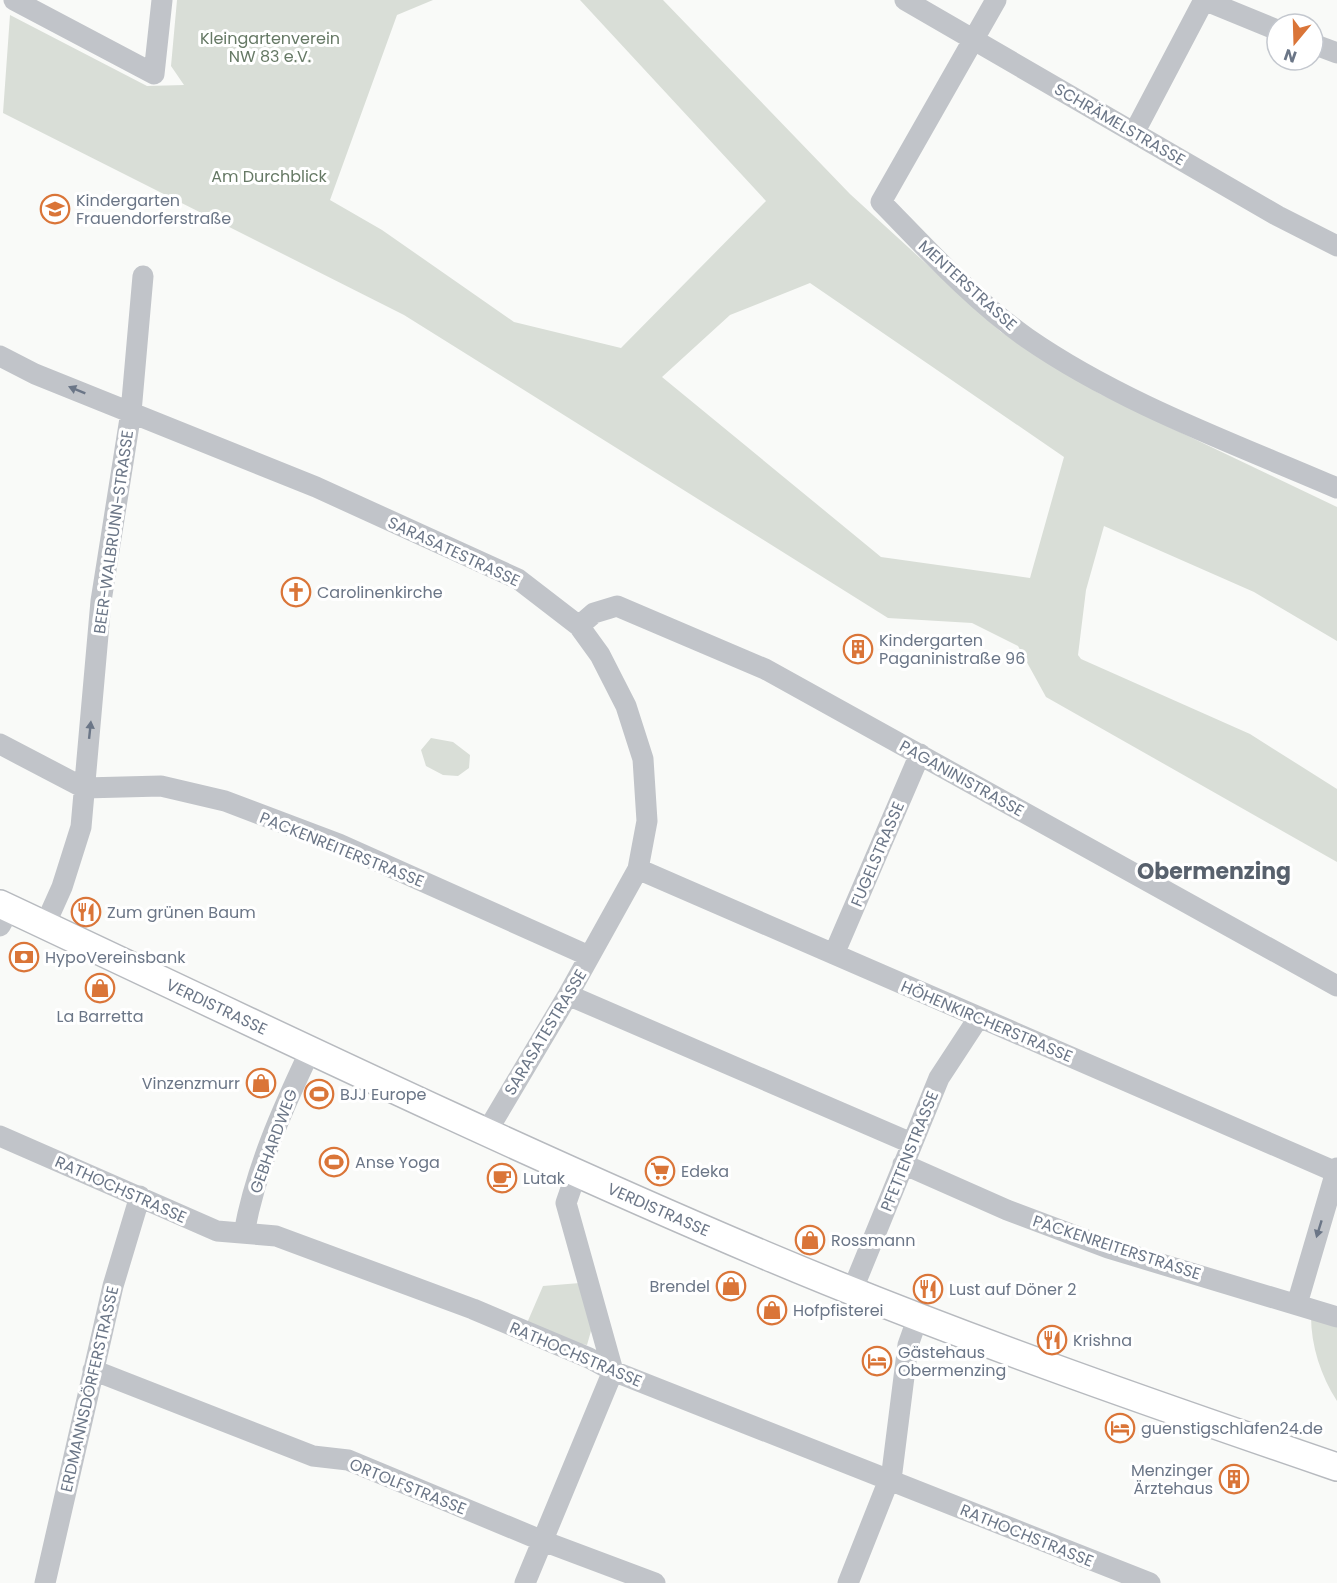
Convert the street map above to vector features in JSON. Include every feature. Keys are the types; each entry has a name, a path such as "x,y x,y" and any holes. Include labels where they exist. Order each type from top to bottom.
{"main road":[{"name":"VERDISTRASSE","path":"3,913 45,925 576,1174 852,1291 1080,1380 1337,1467"}],"street":[{"path":"14,0 154,75 162,0"},
{"name":"SCHRÄMELSTRASSE","path":"905,0 1278,216 1337,246"},
{"name":"MENTERSTRASSE","path":"996,0 881,202 943,265 996,314 1028,338 1113,388 1337,488"},
{"path":"1134,133 1204,0 1265,25"},
{"name":"BEER-WALBRUNN-STRASSE","path":"45,925 73,856 81,827 101,601 132,412 143,276"},
{"name":"SARASATESTRASSE","path":"0,356 316,488 518,579 579,626 600,655 626,706 643,759 647,821 638,869 568,995 486,1132"},
{"name":"PAGANINISTRASSE","path":"579,626 594,613 617,606 765,669 1337,986"},
{"path":"0,744 84,788"},
{"name":"FUGELSTRASSE","path":"834,954 920,754"},
{"name":"PACKENREITERSTRASSE","path":"84,788 161,786 225,801 339,844 589,956"},
{"name":"HÖHENKIRCHERSTRASSE","path":"638,869 1336,1170"},
{"path":"568,995 911,1143"},
{"name":"PFETTENSTRASSE","path":"852,1291 939,1078 979,1017"},
{"name":"GEBHARDWEG","path":"244,1233 262,1163 279,1118 310,1051"},
{"name":"RATHOCHSTRASSE","path":"0,1136 217,1231 276,1236 462,1305 589,1358 613,1371 1150,1583"},
{"name":"PACKENREITERSTRASSE","path":"903,1164 1007,1210 1108,1248 1337,1317"},
{"path":"1297,1304 1336,1170"},
{"path":"525,1583 613,1371 566,1203 576,1174"},
{"name":"ERDMANNSDÖRFERSTRASSE","path":"45,1583 113,1286 140,1197"},
{"path":"848,1583 889,1480 908,1345 918,1317"},
{"name":"ORTOLFSTRASSE","path":"93,1370 313,1456 348,1460 543,1541 655,1583"}],"green space":[{"name":"Am Durchblick","path":"177,0 433,0 397,15 330,200 382,230 514,322 621,348 766,201 580,0 663,0 850,194 1001,332 1100,394 1337,507 1337,641 1254,592 1104,526 1086,590 1078,655 1081,659 1250,734 1337,789 1337,862 1046,697 1018,646 972,623 888,618 404,315 3,113 10,15 147,86 184,85 171,66","holes":["810,283 1064,457 1030,578 881,557 662,377 730,315"]},
{"path":"431,738 453,742 470,755 469,768 458,776 443,775 426,766 421,750"},
{"path":"580,1283 593,1324 587,1345 570,1342 527,1323 543,1286"},
{"path":"1311,1316 1337,1325 1337,1401 1318,1360"}],"place":[{"name":"Kindergarten Frauendorferstraße","path":"55,209"},
{"name":"Carolinenkirche","path":"296,592"},
{"name":"Kindergarten Paganinistraße 96","path":"858,649"},
{"name":"Zum grünen Baum","path":"86,912"},
{"name":"HypoVereinsbank","path":"24,957"},
{"name":"La Barretta","path":"100,988"},
{"name":"Vinzenzmurr","path":"261,1083"},
{"name":"BJJ Europe","path":"319,1094"},
{"name":"Anse Yoga","path":"334,1162"},
{"name":"Edeka","path":"660,1171"},
{"name":"Lutak","path":"502,1178"},
{"name":"Rossmann","path":"810,1240"},
{"name":"Brendel","path":"731,1286"},
{"name":"Lust auf Döner 2","path":"928,1289"},
{"name":"Hofpfisterei","path":"772,1310"},
{"name":"Krishna","path":"1052,1340"},
{"name":"Gästehaus Obermenzing","path":"877,1361"},
{"name":"guenstigschlafen24.de","path":"1120,1428"},
{"name":"Menzinger Ärztehaus","path":"1234,1479"}],"district":[{"name":"Obermenzing","path":"1214,871"}],"park label":[{"name":"Kleingartenverein NW 83 e.V.","path":"270,47"}]}
